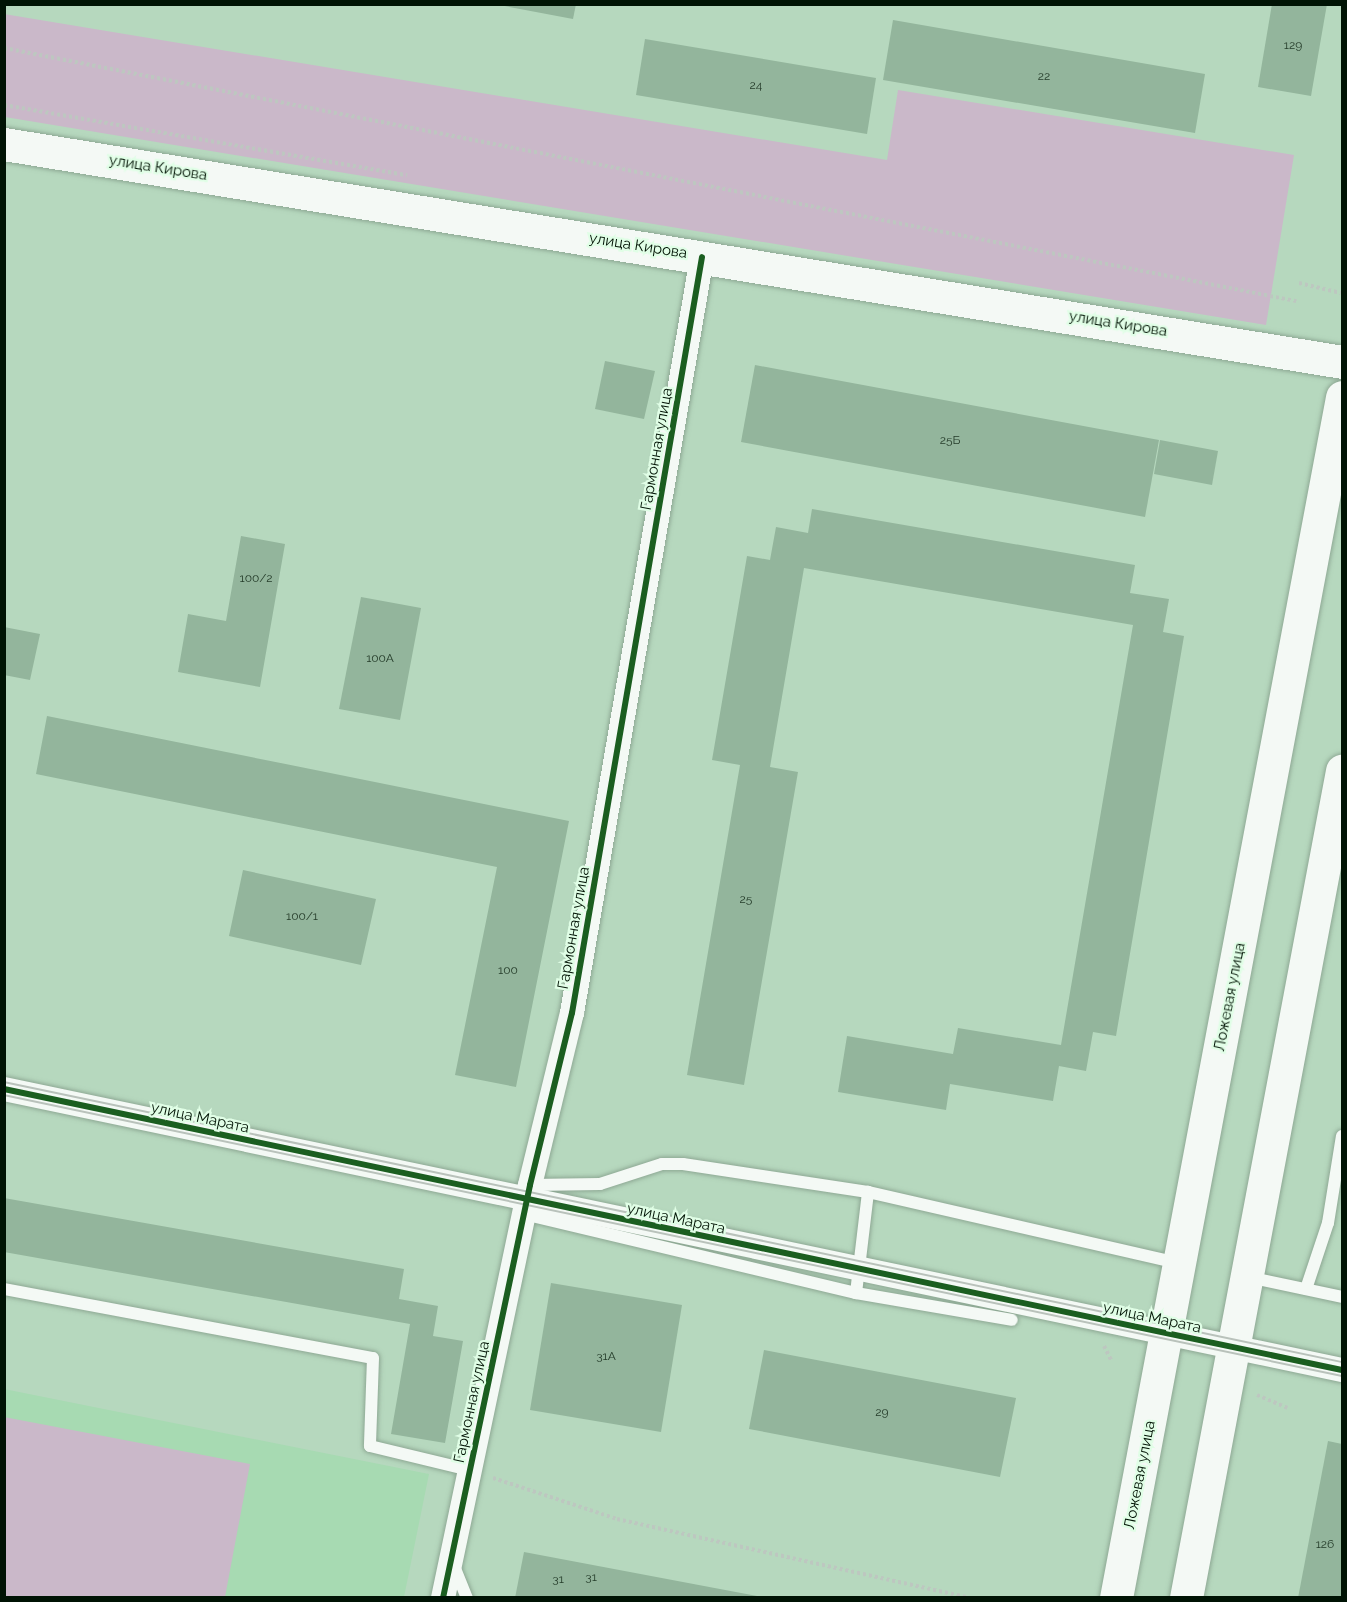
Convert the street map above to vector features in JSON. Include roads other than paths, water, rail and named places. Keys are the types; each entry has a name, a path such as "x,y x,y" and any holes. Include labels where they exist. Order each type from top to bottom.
{"main road":[{"name":"улица Кирова","path":"4,144 1342,362"},
{"name":"Ложевая улица","path":"1116,1598 1342,397"},
{"path":"1186,1598 1342,771"}],"street":[{"name":"Гармонная улица","path":"443,1598 527,1200 572,1013 702,257"},
{"name":"улица Марата","path":"4,1089 1342,1370"}],"lane":[{"path":"1306,1289 1328,1223 1342,1136"},
{"path":"527,1200 600,1184 662,1164 683,1164 868,1192 1180,1263"},
{"path":"856,1293 868,1192"},
{"path":"527,1200 856,1293 1012,1320"},
{"path":"1246,1277 1342,1297"},
{"path":"4,1289 373,1358 370,1446 470,1470"},
{"path":"451,1559 467,1598"}],"tram line":[{"path":"4,1082 1342,1362"},
{"path":"4,1095 1342,1376"}]}
